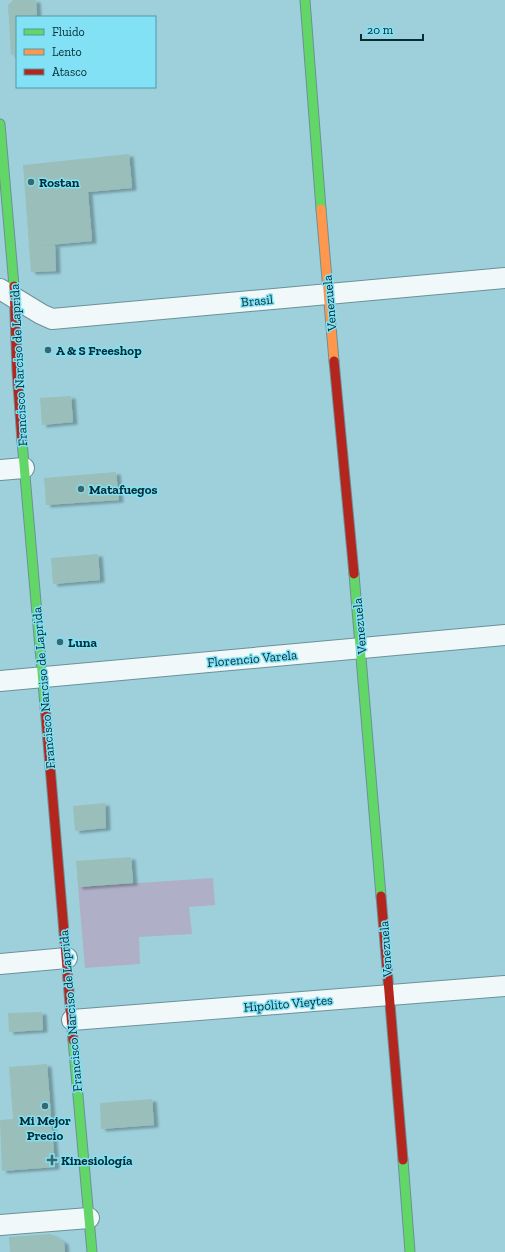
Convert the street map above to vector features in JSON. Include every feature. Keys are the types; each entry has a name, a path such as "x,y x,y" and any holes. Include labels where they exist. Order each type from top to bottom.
{"street":[{"name":"Venezuela","path":"304,0 328,294 362,648 410,1252"},
{"name":"Francisco Narciso de Laprida","path":"0,124 7,293 17,371 24,468 67,958 78,1106 92,1252"},
{"name":"Brasil","path":"7,293 52,319 505,278"},
{"path":"0,470 24,468"},
{"name":"Florencio Varela","path":"0,681 505,635"},
{"path":"0,964 67,958"},
{"name":"Hipólito Vieytes","path":"72,1020 505,986"},
{"path":"0,1225 89,1218"}],"shaded area":[{"path":"213,878 215,905 189,907 192,934 139,937 140,964 85,968 78,887"}],"building":[{"path":"13,0 36,0 37,16 16,16 16,54 11,55 8,5"},
{"path":"129,154 132,188 88,192 92,241 38,246 55,245 56,271 31,272 23,165"},
{"path":"71,396 73,422 42,425 40,398"},
{"name":"Matafuegos","path":"116,472 119,500 46,505 44,478"},
{"path":"98,554 100,580 53,584 51,558"},
{"path":"105,803 106,828 75,831 73,806"},
{"path":"131,857 133,883 78,887 76,861"},
{"path":"42,1012 43,1030 9,1032 8,1013"},
{"path":"47,1064 55,1167 2,1171 0,1120 13,1119 9,1067"},
{"path":"152,1099 154,1125 101,1129 100,1103"},
{"path":"50,1234 64,1242 65,1252 10,1252 9,1237"}],"traffic: fast":[{"path":"305,0 321,209"},
{"path":"0,124 14,286"},
{"path":"22,441 45,706"},
{"path":"354,574 381,896"},
{"path":"73,1040 92,1252"},
{"path":"403,1160 410,1252"}],"traffic: slow":[{"path":"321,209 334,361"}],"traffic: jam":[{"path":"14,286 17,371 22,441"},
{"path":"334,361 354,574"},
{"path":"45,706 73,1040"},
{"path":"381,896 403,1160"}],"place":[{"name":"Rostan","path":"31,182"},
{"name":"A & S Freeshop","path":"48,350"},
{"name":"Matafuegos","path":"81,489"},
{"name":"Luna","path":"60,642"},
{"name":"Mi Mejor Precio","path":"45,1106"},
{"name":"Kinesiología","path":"52,1160"}]}
